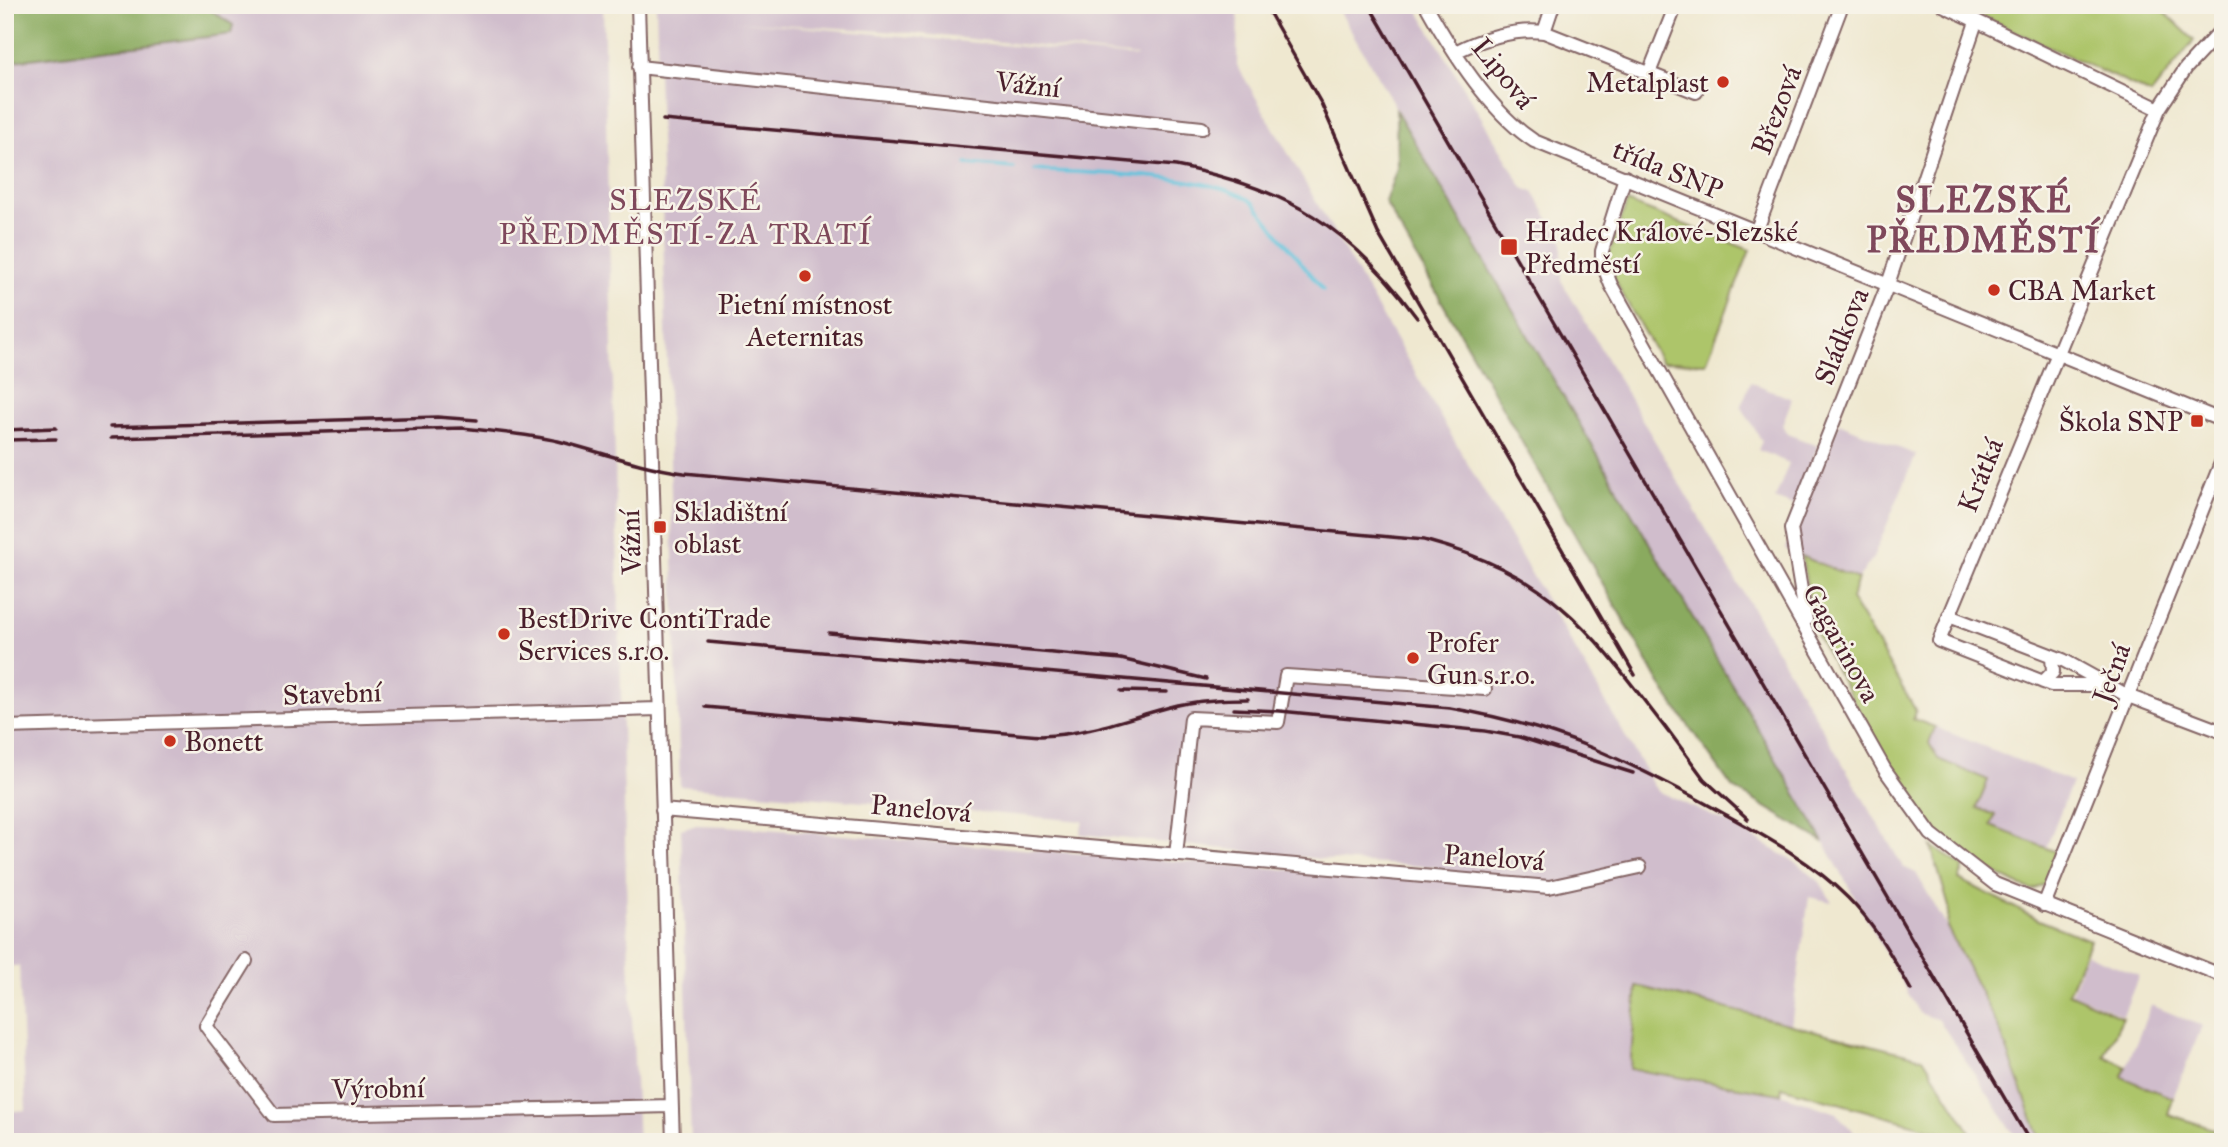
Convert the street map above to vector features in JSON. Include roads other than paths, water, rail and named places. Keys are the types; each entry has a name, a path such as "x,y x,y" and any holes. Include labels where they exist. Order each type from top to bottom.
{"street":[{"name":"Vážní","path":"638,5 673,1142"},
{"name":"Lipová","path":"1426,5 1455,52 1502,113 1524,134"},
{"path":"1544,32 1553,5"},
{"path":"1649,73 1676,5"},
{"name":"Březová","path":"1756,232 1842,5"},
{"path":"1942,5 2159,109"},
{"name":"Sládkova","path":"1808,631 1791,529 1888,284 1976,22"},
{"name":"Krátká","path":"2043,682 1939,641 2159,109 2186,68 2223,28"},
{"path":"1455,52 1470,45 1527,30 1544,32 1696,92"},
{"name":"Vážní","path":"639,67 1202,128"},
{"name":"třída SNP","path":"1524,134 1756,232 2223,421"},
{"name":"Gagarinova","path":"1625,177 1604,242 1602,262 1605,272 1885,770 1931,834 1995,884 2223,976"},
{"name":"Ječná","path":"2044,905 2223,458"},
{"path":"1949,616 2052,656 2128,696 2223,732"},
{"path":"2052,656 2053,672 2043,682 2051,685 2105,685"},
{"path":"1176,855 1191,718 1278,722 1286,676 1485,689"},
{"name":"Stavební","path":"5,727 659,709"},
{"name":"Panelová","path":"662,810 1549,887 1640,867"},
{"name":"Výrobní","path":"246,961 206,1026 274,1115 671,1106"}],"waterway":[{"path":"966,164 1014,168"},
{"path":"1034,170 1149,176 1210,185 1235,193 1254,203 1323,290"}],"railway":[{"path":"1265,5 1321,103 1378,233 1635,675"},
{"path":"1369,5 2030,1142"},
{"path":"663,120 1176,166 1216,175 1251,186 1313,216 1367,259 1417,318"},
{"path":"110,427 437,417 477,420"},
{"path":"5,430 56,428"},
{"path":"111,438 462,428 546,439 684,473 1424,540 1469,554 1506,571 1566,611 1616,665 1669,733"},
{"path":"5,440 56,439"},
{"path":"829,633 1121,659 1206,679"},
{"path":"708,642 1450,708 1524,725 1590,747 1654,776 1788,850 1834,885 1858,908 1883,942 1911,990"},
{"path":"1121,691 1167,692"},
{"path":"705,707 1040,736 1077,732 1187,703 1248,699"},
{"path":"1234,709 1485,731 1519,737 1633,773"},
{"path":"1665,726 1704,779 1748,819"}],"place":[{"name":"Metalplast","path":"1723,82"},
{"name":"Hradec Králové-Slezské Předměstí","path":"1509,247"},
{"name":"Pietní místnost Aeternitas","path":"805,276"},
{"name":"CBA Market","path":"1994,290"},
{"name":"Škola SNP","path":"2197,421"},
{"name":"Skladištní oblast","path":"660,527"},
{"name":"BestDrive ContiTrade Services s.r.o.","path":"504,634"},
{"name":"Profer Gun s.r.o.","path":"1413,658"},
{"name":"Bonett","path":"170,741"}],"district":[{"name":"SLEZSKÉ PŘEDMĚSTÍ-ZA TRATÍ","path":"686,217"},
{"name":"SLEZSKÉ PŘEDMĚSTÍ","path":"1984,220"}]}
